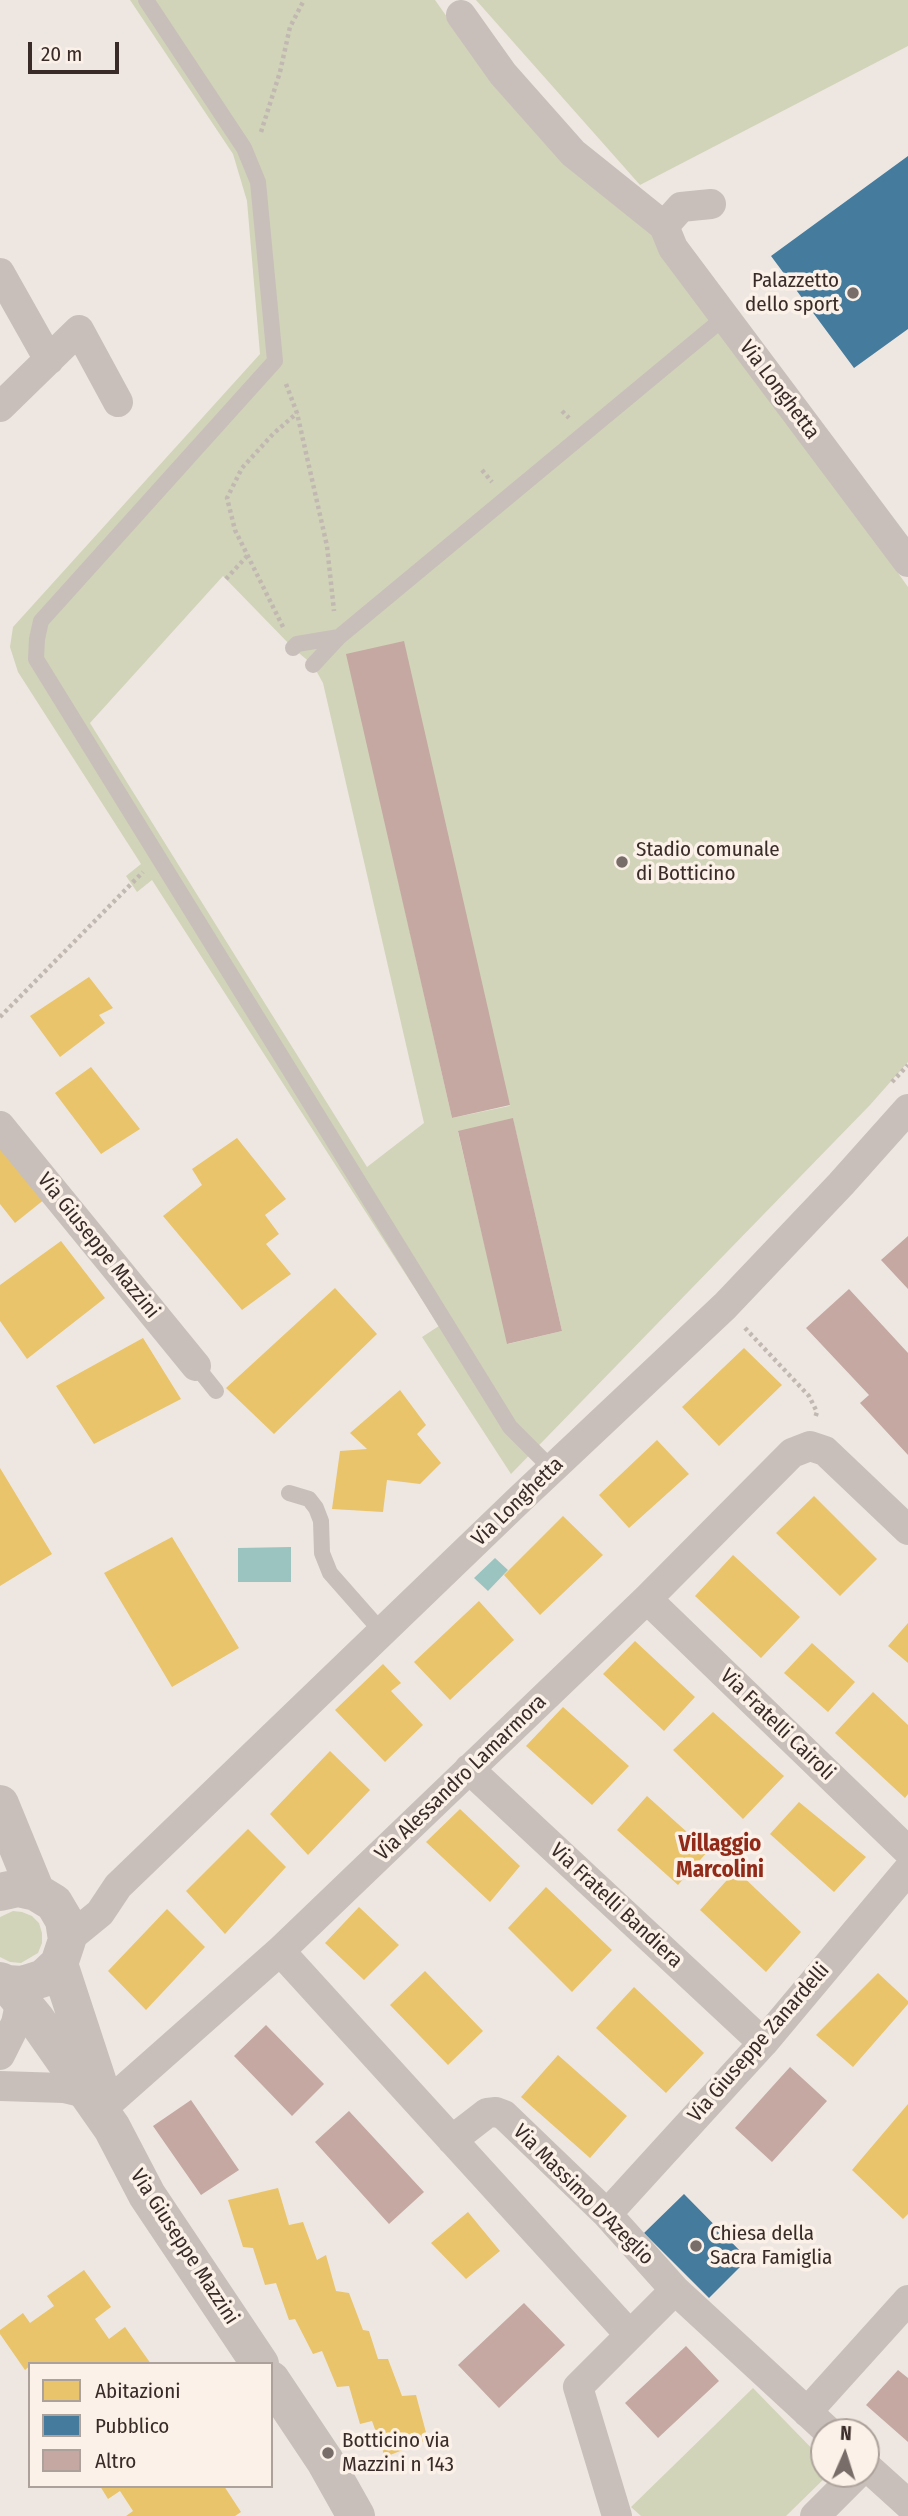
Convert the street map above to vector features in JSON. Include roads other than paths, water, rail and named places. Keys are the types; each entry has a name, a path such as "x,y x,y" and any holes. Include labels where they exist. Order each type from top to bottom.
{"street":[{"path":"461,15 503,74 573,153 664,226 681,207 711,204"},
{"name":"Via Longhetta","path":"664,226 673,248 908,562"},
{"path":"0,273 49,360"},
{"path":"0,407 79,330 118,402"},
{"name":"Via Longhetta","path":"63,1952 100,1913 118,1886 725,1306 906,1114"},
{"name":"Via Giuseppe Mazzini","path":"0,1126 195,1366"},
{"name":"Via Alessandro Lamarmora","path":"102,2109 280,1951 647,1599 792,1453 810,1446 825,1451 908,1530"},
{"name":"Via Fratelli Cairoli","path":"647,1599 908,1851"},
{"name":"Via Fratelli Bandiera","path":"469,1769 762,2043"},
{"name":"Via Giuseppe Mazzini","path":"0,1804 30,1896 64,1920 63,1952 102,2109"},
{"name":"Via Giuseppe Zanardelli","path":"607,2214 762,2043 908,1870"},
{"name":"Via Longhetta","path":"30,1896 82,1903 118,1886"},
{"path":"280,1951 629,2334"},
{"path":"0,2055 16,2023 9,1988 44,1978 63,1952"},
{"name":"Via Giuseppe Mazzini","path":"9,1988 102,2109 148,2195 259,2362"},
{"path":"0,2085 64,2088 102,2109"},
{"name":"Via Massimo D'Azeglio","path":"453,2140 487,2113 504,2115 607,2214 675,2290 814,2418"},
{"path":"617,2516 578,2387 675,2290"},
{"path":"807,2412 908,2300"},
{"path":"273,2383 325,2461 356,2516"},
{"path":"880,2479 908,2504"},
{"path":"815,2516 843,2488"}],"lane":[{"path":"146,0 244,148 258,183 275,361 41,621 36,659 154,837 158,857 352,1157 510,1427 552,1469"},
{"path":"339,637 301,653 339,637 725,317"},
{"path":"195,1366 216,1391"},
{"path":"289,1493 309,1499 316,1508 321,1521 322,1553 330,1573 382,1632"}],"water":[{"path":"291,1547 291,1582 238,1582 238,1548"},
{"path":"495,1558 508,1570 488,1591 474,1578"}],"place":[{"name":"Palazzetto dello sport","path":"853,293"},
{"name":"Stadio comunale di Botticino","path":"622,862"},
{"name":"Chiesa della Sacra Famiglia","path":"696,2246"},
{"name":"Botticino via Mazzini n 143","path":"328,2453"}],"district":[{"name":"Villaggio Marcolini","path":"720,1858"}]}
